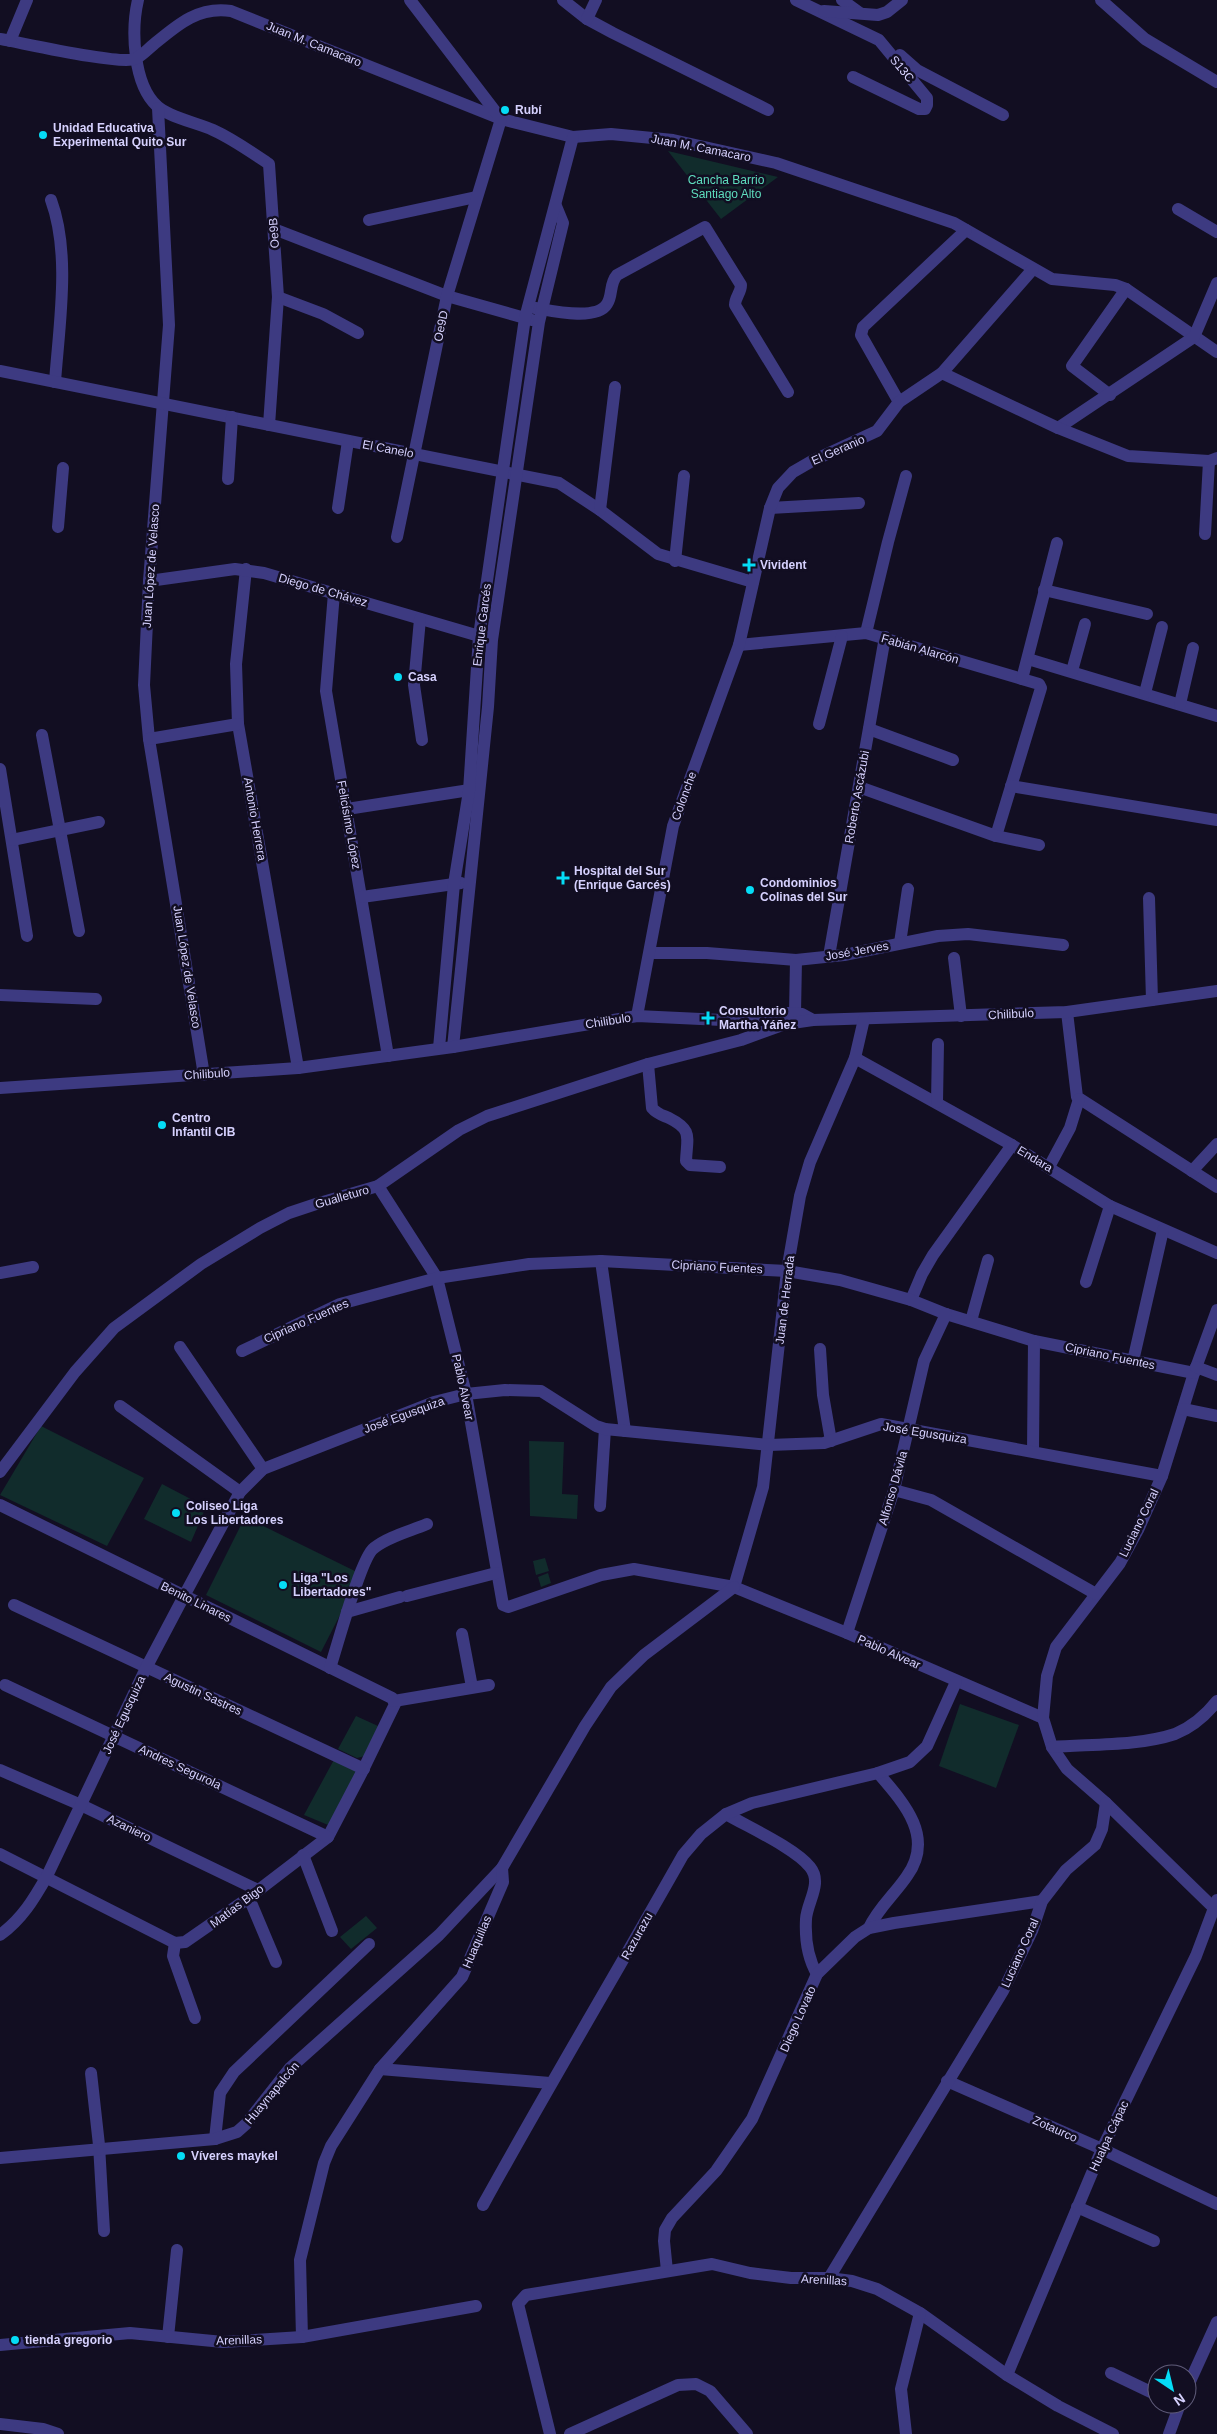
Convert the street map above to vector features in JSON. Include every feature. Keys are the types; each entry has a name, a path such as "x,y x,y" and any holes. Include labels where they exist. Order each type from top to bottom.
{"street":[{"path":"27,0 5,40 114,59 136,58"},
{"path":"138,0 134,38 136,58 144,87 158,108"},
{"path":"410,0 501,119"},
{"path":"563,0 587,19 768,110"},
{"path":"587,19 596,0"},
{"name":"S13C","path":"796,0 879,40 927,98 928,105 925,109 919,109 853,77"},
{"path":"842,0 861,13"},
{"path":"818,11 878,14 887,12 902,0"},
{"path":"1101,0 1145,39 1217,82"},
{"name":"Juan M. Camacaro","path":"136,58 181,22 194,15 207,11 231,11 501,119 573,137 611,134 674,140 776,163 954,223 1033,269 1059,281 1115,285 1126,289 1217,352"},
{"path":"879,40 917,70 1003,115"},
{"name":"Oe9B","path":"158,108 214,131 269,164 278,297 269,425"},
{"name":"Juan López de Velasco","path":"158,108 169,298 149,582 144,685 149,739 204,1075"},
{"name":"Oe9D","path":"398,537 447,296 501,119"},
{"name":"Enrique Garcés","path":"439,1048 454,884 474,790 492,640 526,312 573,137"},
{"path":"369,220 476,197"},
{"path":"51,200 61,232 61,289 56,382"},
{"name":"Enrique Garcés","path":"453,1046 469,882 479,636 540,315 563,223 556,206"},
{"path":"1178,208 1217,232"},
{"path":"274,229 447,296 540,315 601,312 608,303 610,286 617,275 705,227 741,285 741,292 736,298 735,305 788,392"},
{"path":"899,402 861,335 861,331 966,230"},
{"name":"El Geranio","path":"752,582 770,508 778,488 793,472 812,461 872,434 899,402 942,373 1033,269"},
{"path":"1058,428 1194,337 1217,283"},
{"path":"1110,395 1072,366 1126,289"},
{"path":"278,297 323,314 358,333"},
{"name":"El Canelo","path":"0,371 559,483 600,510 658,554 675,561 752,582"},
{"path":"942,373 1058,428 1128,456 1213,460 1205,534"},
{"path":"600,510 615,387"},
{"path":"228,479 232,417"},
{"path":"338,508 348,441"},
{"path":"58,527 63,468"},
{"path":"675,561 684,476"},
{"path":"866,634 906,476"},
{"path":"770,508 859,503"},
{"path":"1022,679 1057,543"},
{"name":"Diego de Chávez","path":"149,582 246,569 492,640"},
{"name":"Antonio Herrera","path":"246,569 236,664 238,724 298,1068"},
{"name":"Colonche","path":"637,1016 673,826 739,645 752,582"},
{"path":"1044,590 1147,614"},
{"name":"Felicísimo López","path":"334,593 326,691 388,1056"},
{"path":"420,619 414,685 422,740"},
{"path":"1072,671 1085,624"},
{"path":"1145,693 1162,627"},
{"name":"Fabián Alarcón","path":"739,645 866,634 885,637 1039,684 1041,688 1011,786"},
{"path":"819,724 842,636"},
{"name":"Roberto Ascázubi","path":"829,956 885,637"},
{"path":"1180,704 1193,648"},
{"path":"1028,659 1217,716"},
{"path":"149,739 238,724"},
{"path":"869,729 953,760"},
{"path":"42,735 79,931"},
{"path":"0,769 27,936"},
{"path":"996,836 1011,786 1217,820"},
{"path":"860,787 996,836 1039,845"},
{"path":"347,810 474,790"},
{"path":"12,840 99,822"},
{"path":"362,897 469,882"},
{"path":"900,943 908,889"},
{"path":"1149,898 1152,1000"},
{"name":"José Jerves","path":"650,953 707,953 796,960 829,956 938,936 968,934 1063,946"},
{"path":"954,958 961,1016"},
{"path":"795,1013 796,960"},
{"name":"Chilibulo","path":"0,1088 298,1068 388,1056 637,1016 722,1020 795,1013 814,1020 1067,1012 1217,991"},
{"path":"0,995 96,999"},
{"path":"1067,1012 1075,1094 1079,1099 1217,1187"},
{"name":"Juan de Herrada","path":"734,1587 763,1487 787,1271 800,1196 810,1162 855,1058 864,1019"},
{"name":"Gualleturo","path":"0,1472 74,1372 114,1328 201,1264 260,1228 316,1204 378,1186 459,1130 487,1116 648,1064 741,1040 785,1024 814,1020"},
{"path":"937,1102 938,1044"},
{"name":"Endara","path":"855,1058 1012,1145 1110,1206 1217,1253"},
{"path":"648,1064 652,1108 657,1113 683,1125 686,1129 686,1161 690,1165 720,1167"},
{"path":"1049,1167 1070,1128 1079,1099"},
{"path":"1192,1171 1217,1144"},
{"path":"911,1300 922,1274 933,1255 1012,1145"},
{"name":"Pablo Alvear","path":"378,1186 437,1278 466,1394 503,1605 508,1607 601,1575 634,1569 734,1587 847,1633 956,1682 1043,1718"},
{"path":"1086,1282 1110,1206"},
{"path":"1133,1361 1163,1230"},
{"path":"971,1320 988,1260"},
{"path":"601,1261 625,1431"},
{"name":"Cipriano Fuentes","path":"242,1351 340,1304 437,1278 529,1264 601,1261 787,1271 840,1280 911,1300 946,1314 971,1320 1034,1341 1133,1361 1217,1375"},
{"path":"0,1273 33,1267"},
{"name":"Luciano Coral","path":"829,2278 1003,1991 1032,1932 1042,1901 1066,1870 1095,1845 1102,1829 1106,1803 1067,1769 1052,1747 1043,1718 1047,1676 1056,1647 1120,1563 1138,1530 1162,1476 1182,1409 1217,1310"},
{"name":"Alfonso Dávila","path":"847,1633 894,1490 910,1428 924,1361 946,1314"},
{"path":"1033,1451 1034,1341"},
{"path":"180,1347 263,1469"},
{"path":"820,1349 823,1395 831,1441"},
{"name":"José Egusquiza","path":"0,1935 14,1925 28,1909 47,1876 146,1668 184,1596 240,1492 263,1469 434,1402 466,1394 505,1390 541,1391 596,1426 605,1429 769,1444 818,1444 877,1425 910,1428 1162,1476"},
{"path":"120,1406 240,1492"},
{"path":"1182,1409 1217,1416"},
{"path":"600,1506 605,1429"},
{"path":"894,1490 931,1500 1096,1594"},
{"name":"Benito Linares","path":"0,1505 393,1699"},
{"path":"330,1668 347,1612 367,1557 373,1548 427,1524"},
{"path":"347,1612 496,1573"},
{"name":"Huaquillas","path":"302,2337 300,2260 324,2163 331,2146 380,2069 462,1977 503,1882 502,1868 585,1726 611,1687 644,1655 734,1587"},
{"name":"Agustin Sastres","path":"14,1606 364,1769"},
{"path":"462,1634 472,1687"},
{"name":"Razurazu","path":"483,2205 550,2083 592,2016 683,1855 702,1834 726,1814 752,1803 878,1773 910,1762 927,1746 956,1682"},
{"name":"Andres Segurola","path":"5,1685 328,1837"},
{"path":"393,1699 489,1685"},
{"name":"Matías Bigo","path":"175,1943 185,1942 194,1938 328,1837 364,1769 393,1699"},
{"path":"1052,1747 1139,1741 1175,1733 1206,1715 1217,1701"},
{"name":"Azaniero","path":"0,1770 81,1805 258,1890"},
{"path":"870,1928 874,1917 908,1875 917,1859 920,1844 908,1811 878,1773"},
{"path":"1106,1803 1216,1907"},
{"path":"726,1814 800,1857 810,1867 816,1883 806,1916 806,1941 810,1962 817,1974"},
{"path":"0,1854 47,1876 175,1943 173,1956 195,2018"},
{"path":"303,1855 332,1931"},
{"name":"Huaynapalcón","path":"0,2158 215,2139 237,2132 246,2124 290,2068 439,1934 502,1868"},
{"path":"247,1899 252,1905 276,1962"},
{"name":"Diego Lovato","path":"667,2271 664,2241 665,2230 672,2218 716,2171 752,2119 817,1974 855,1937 870,1928 1042,1901"},
{"name":"Hualpa Cápac","path":"1007,2375 1102,2149 1196,1956 1216,1907"},
{"path":"215,2139 220,2094 234,2072 369,1944"},
{"path":"380,2069 550,2083"},
{"path":"91,2073 104,2231"},
{"name":"Zotaurco","path":"947,2081 1102,2149 1217,2204"},
{"path":"1078,2207 1154,2241"},
{"path":"168,2337 177,2250"},
{"name":"Arenillas","path":"550,2434 518,2304 526,2295 712,2264 750,2273 791,2278 829,2278 852,2281 877,2289 920,2313 1007,2375 1095,2430 1113,2434"},
{"name":"Arenillas","path":"0,2345 130,2333 224,2342 302,2337 476,2306"},
{"path":"906,2434 901,2390 920,2313"},
{"path":"1197,2366 1217,2322"},
{"path":"1111,2373 1147,2390"},
{"path":"570,2434 678,2385 696,2384 710,2391 747,2434"},
{"path":"1169,2434 1175,2414"},
{"path":"0,2424 43,2429 58,2434"}],"green space":[{"name":"Cancha Barrio Santiago Alto","path":"668,151 778,177 721,219"},
{"path":"41,1426 144,1478 107,1546 0,1495"},
{"path":"529,1441 564,1442 562,1494 578,1495 577,1519 530,1516"},
{"name":"Coliseo Liga Los Libertadores","path":"162,1484 206,1507 191,1542 144,1519"},
{"name":"Liga \"Los Libertadores\"","path":"245,1517 361,1574 321,1652 206,1595"},
{"path":"545,1558 549,1571 536,1575 533,1561"},
{"path":"548,1573 551,1583 541,1587 538,1577"},
{"path":"960,1704 1019,1725 996,1788 939,1766"},
{"path":"356,1716 378,1726 365,1756 357,1758 338,1749"},
{"path":"336,1756 362,1772 333,1827 304,1815"},
{"path":"366,1916 377,1928 351,1949 340,1937"}],"place":[{"name":"Rubí","path":"505,110"},
{"name":"Unidad Educativa Experimental Quito Sur","path":"43,135"},
{"name":"Vivident","path":"749,565"},
{"name":"Casa","path":"398,677"},
{"name":"Hospital del Sur (Enrique Garcés)","path":"563,878"},
{"name":"Condominios Colinas del Sur","path":"750,890"},
{"name":"Consultorio Martha Yáñez","path":"708,1018"},
{"name":"Centro Infantil CIB","path":"162,1125"},
{"name":"Coliseo Liga Los Libertadores","path":"176,1513"},
{"name":"Liga \"Los Libertadores\"","path":"283,1585"},
{"name":"Víveres maykel","path":"181,2156"},
{"name":"tienda gregorio","path":"15,2340"}]}
